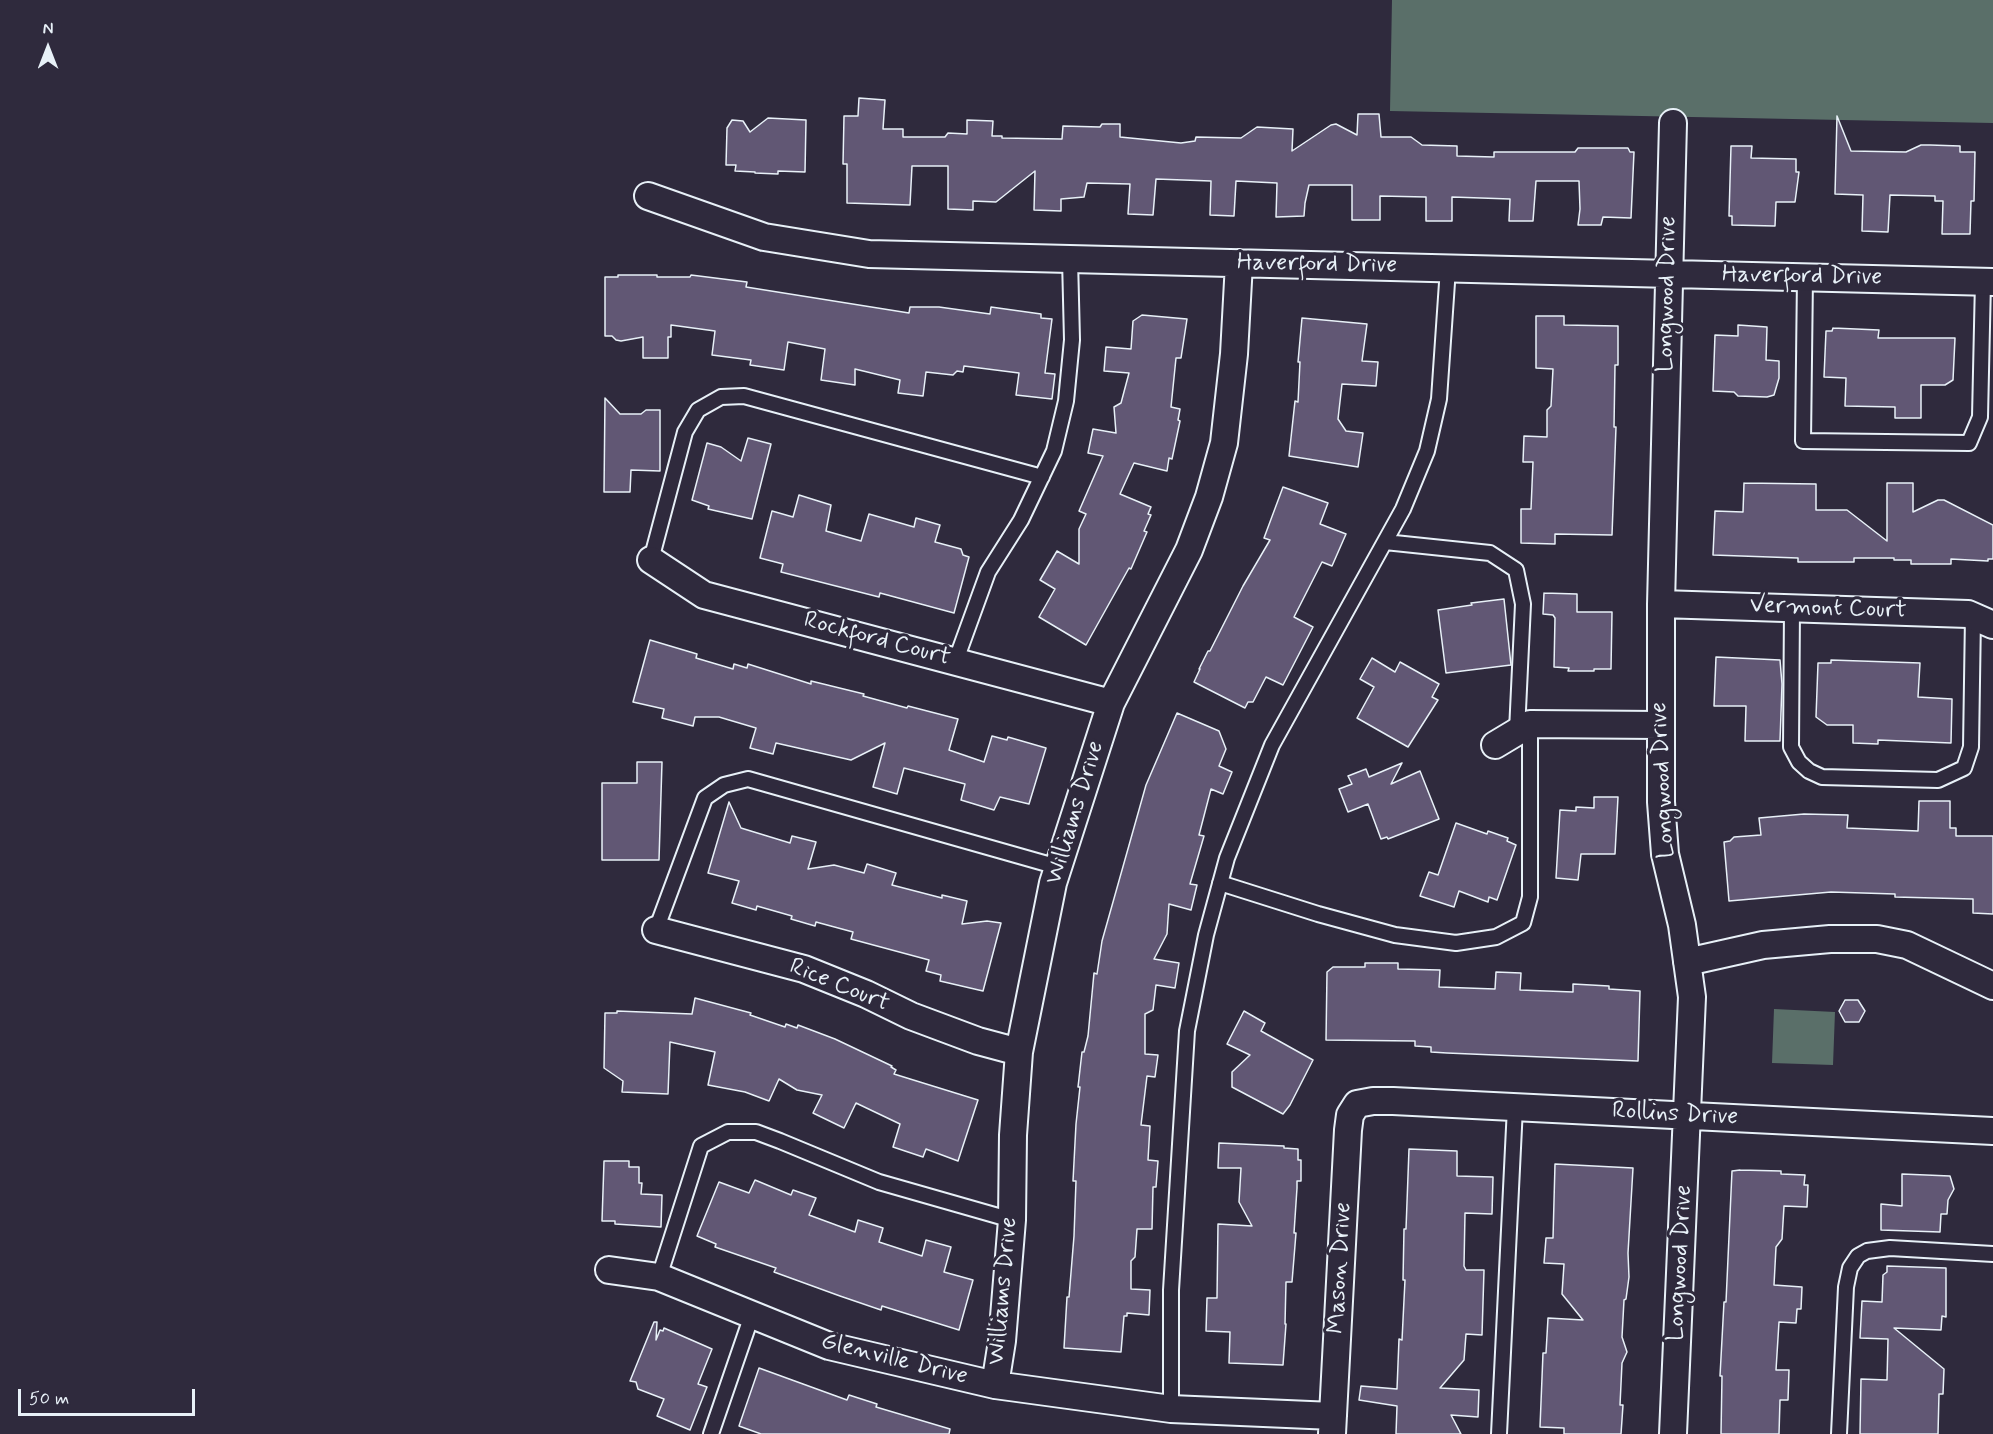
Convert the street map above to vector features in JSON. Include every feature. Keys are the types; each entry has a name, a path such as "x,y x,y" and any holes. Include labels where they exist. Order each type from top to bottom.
{"street":[{"name":"Longwood Drive","path":"1673,123 1661,604 1660,802 1665,854 1682,925 1692,997 1673,1434"},
{"name":"Haverford Drive","path":"648,196 764,237 869,254 1988,281"},
{"name":"Williams Drive","path":"995,1384 1002,1341 1012,1220 1013,1135 1020,1052 1030,992 1058,867 1111,703 1189,550 1209,497 1224,443 1234,354 1239,263"},
{"name":"Rockford Court","path":"651,560 704,595 956,660 1111,703"},
{"name":"Vermont Court","path":"1661,604 1968,614 1983,621"},
{"path":"1495,745 1524,727 1659,725"},
{"name":"Rice Court","path":"656,930 804,969 866,994 911,1016 978,1041 1020,1052"},
{"path":"1687,962 1762,945 1830,939 1877,939 1907,945 1993,986"},
{"name":"Rollins Drive","path":"1357,1104 1393,1101 1993,1131"},
{"name":"Mason Drive","path":"1333,1425 1348,1130 1350,1115 1357,1104"},
{"name":"Glenville Drive","path":"609,1270 659,1277 829,1346 995,1384 1171,1409 1333,1425"}],"lane":[{"path":"956,660 988,572 1022,520 1054,451 1066,401 1071,340 1070,259"},
{"path":"1171,1409 1171,1290 1187,1031 1206,935 1227,858 1272,745 1403,509 1427,451 1439,399 1448,268"},
{"path":"1805,277 1803,441 1969,443 1980,417 1988,281"},
{"path":"651,560 685,432 698,410 721,398 744,396 1042,477"},
{"path":"1220,883 1318,914 1395,935 1456,943 1496,937 1523,923 1530,897 1524,727 1523,604 1516,570 1490,553 1385,542"},
{"path":"1792,608 1791,747 1799,762 1809,771 1822,777 1938,780 1964,768 1971,747 1983,621"},
{"path":"656,930 705,798 724,785 748,779 1058,867"},
{"path":"1499,1434 1515,1107"},
{"path":"659,1277 701,1146 728,1132 756,1132 879,1182 1012,1220"},
{"path":"1839,1434 1846,1287 1850,1268 1858,1256 1867,1251 1890,1248 1993,1254"},
{"path":"711,1434 752,1315"}],"green space":[{"path":"1392,0 1993,0 1993,123 1390,111"},
{"path":"1774,1009 1835,1012 1833,1065 1772,1063"}],"building":[{"path":"859,98 885,100 883,129 903,129 903,137 945,137 948,133 967,134 967,120 993,121 992,136 1002,136 1002,138 1062,139 1063,126 1100,127 1102,124 1120,124 1120,137 1181,143 1195,141 1196,137 1241,138 1257,127 1293,129 1292,151 1331,125 1336,124 1357,135 1358,114 1379,114 1381,137 1411,137 1422,145 1457,146 1457,156 1494,157 1494,152 1575,152 1578,148 1628,148 1630,152 1634,152 1631,218 1603,217 1601,225 1578,225 1579,181 1536,181 1533,221 1509,221 1510,199 1452,197 1452,221 1426,221 1426,197 1380,196 1380,220 1352,220 1352,185 1309,185 1304,216 1276,217 1277,183 1236,181 1234,216 1210,215 1211,181 1156,179 1153,215 1128,214 1130,184 1087,183 1084,197 1061,199 1061,211 1034,210 1035,171 996,202 973,201 973,210 948,209 948,166 912,166 910,205 847,203 847,164 843,164 844,116 858,116"},
{"path":"1837,116 1851,151 1906,152 1921,145 1930,145 1960,146 1960,152 1975,152 1974,201 1971,201 1970,234 1942,234 1943,201 1935,201 1935,196 1890,195 1888,232 1862,231 1863,195 1835,194"},
{"path":"768,118 806,120 805,172 755,173 735,171 736,165 726,165 727,128 732,120 743,121 750,132"},
{"path":"1731,146 1752,146 1751,158 1796,159 1796,172 1799,172 1795,202 1776,202 1775,226 1732,225 1732,216 1729,216"},
{"path":"618,275 690,277 691,275 747,282 746,287 909,313 910,307 939,307 990,314 991,307 1041,314 1041,318 1052,319 1045,373 1055,374 1052,399 1016,395 1019,373 964,366 963,372 957,371 953,375 926,372 923,396 898,393 900,380 855,369 855,385 821,380 825,349 788,342 784,370 750,365 751,360 712,355 715,331 671,325 671,337 668,337 668,358 643,358 643,337 621,341 612,336 605,336 605,277 618,277"},
{"path":"1142,315 1187,319 1181,358 1176,358 1171,407 1180,409 1178,420 1180,421 1172,459 1169,458 1167,471 1134,463 1120,494 1151,507 1148,514 1151,515 1144,531 1147,532 1131,569 1129,568 1086,645 1039,617 1055,589 1040,580 1057,551 1079,564 1079,529 1086,514 1079,511 1103,456 1088,453 1093,429 1116,433 1114,407 1121,403 1129,373 1104,371 1106,347 1131,349 1133,321"},
{"path":"1536,316 1564,316 1564,325 1618,326 1618,365 1615,365 1614,427 1616,427 1612,535 1555,534 1555,544 1521,543 1521,509 1531,509 1533,462 1523,462 1524,436 1547,437 1547,410 1551,406 1553,369 1536,368"},
{"path":"1302,318 1367,324 1362,361 1378,362 1376,386 1342,384 1338,419 1346,431 1363,433 1358,467 1289,456 1295,401 1298,402 1300,362 1298,362"},
{"path":"1738,325 1767,327 1766,360 1779,361 1779,378 1774,395 1767,397 1738,396 1734,392 1713,391 1715,335 1738,336"},
{"path":"1833,328 1879,330 1878,338 1955,338 1953,380 1945,385 1921,385 1921,418 1895,418 1895,407 1845,406 1846,378 1824,377 1826,331 1832,331"},
{"path":"605,398 620,414 641,414 646,410 660,410 660,471 631,470 630,492 604,492"},
{"path":"748,438 771,444 752,519 708,509 709,506 692,500 707,443 721,447 741,461"},
{"path":"1744,483 1816,484 1816,510 1847,510 1887,541 1887,483 1913,483 1913,512 1938,500 1944,500 1993,525 1993,559 1988,559 1988,561 1951,559 1951,564 1911,564 1911,560 1894,560 1894,558 1854,558 1854,562 1798,562 1798,558 1713,555 1715,511 1743,512"},
{"path":"1283,487 1328,503 1320,524 1346,534 1332,566 1322,562 1294,617 1313,627 1283,685 1266,677 1253,702 1248,702 1245,708 1194,682 1208,651 1270,540 1264,538"},
{"path":"799,495 831,505 826,531 861,541 869,514 914,527 916,518 940,525 935,542 961,549 963,555 969,557 954,613 880,593 879,597 781,572 783,564 760,558 772,511 793,517"},
{"path":"1544,593 1577,594 1577,612 1612,612 1611,669 1568,671 1569,668 1554,667 1555,618 1553,615 1543,614"},
{"path":"1504,599 1511,665 1446,673 1438,610"},
{"path":"650,640 697,654 696,658 733,669 734,664 747,668 748,664 811,684 811,681 864,694 863,696 907,708 908,706 958,719 949,750 984,762 992,736 1007,740 1008,737 1046,748 1029,804 1000,797 994,810 961,800 965,784 904,768 897,794 873,787 885,743 851,760 776,743 773,754 750,748 756,728 719,717 695,717 693,726 662,718 664,709 633,702"},
{"path":"1716,657 1780,660 1782,684 1780,741 1745,741 1746,706 1714,706"},
{"path":"1372,658 1395,672 1400,662 1439,684 1432,697 1438,700 1408,747 1357,718 1374,687 1360,679"},
{"path":"1831,660 1920,663 1918,697 1952,699 1951,743 1878,740 1878,744 1853,743 1853,725 1827,725 1816,717 1818,663 1831,663"},
{"path":"1177,713 1219,731 1226,749 1219,766 1232,772 1223,794 1211,789 1199,835 1204,836 1190,884 1197,885 1191,910 1169,904 1167,934 1154,959 1179,963 1175,988 1156,985 1153,1010 1145,1014 1145,1054 1158,1055 1155,1077 1147,1076 1141,1125 1150,1126 1148,1160 1158,1161 1156,1187 1153,1187 1152,1229 1137,1229 1135,1257 1131,1261 1131,1289 1150,1290 1149,1315 1127,1313 1127,1316 1124,1316 1121,1352 1064,1348 1074,1236 1076,1181 1073,1181 1080,1087 1078,1087 1082,1052 1084,1052 1088,1036 1094,973 1097,974 1102,941 1146,785"},
{"path":"637,762 662,762 659,860 602,860 602,783 637,783"},
{"path":"1402,763 1391,784 1420,771 1439,819 1388,839 1387,837 1381,839 1368,804 1348,812 1339,789 1352,784 1348,776 1366,769 1369,777"},
{"path":"1594,797 1618,797 1615,854 1581,854 1578,880 1556,878 1560,810 1576,811 1576,807 1594,808"},
{"path":"1919,801 1950,801 1950,828 1956,828 1956,836 1993,836 1993,914 1973,913 1973,899 1895,897 1895,894 1831,892 1729,901 1724,842 1734,837 1761,835 1759,818 1804,814 1848,815 1847,828 1918,831"},
{"path":"729,802 741,828 790,843 792,836 816,842 808,869 834,865 864,873 867,864 896,873 892,885 942,898 942,895 967,901 962,924 987,921 1001,923 983,991 940,981 941,975 926,971 929,960 851,939 853,932 816,922 815,926 791,919 792,916 757,906 756,910 732,903 739,881 708,873"},
{"path":"1456,823 1487,834 1488,831 1508,838 1507,841 1516,845 1497,900 1489,897 1488,902 1459,891 1454,907 1420,896 1429,872 1438,875"},
{"path":"1365,963 1398,963 1398,969 1440,970 1439,987 1495,989 1496,972 1521,973 1520,990 1573,992 1573,984 1640,991 1638,1061 1431,1052 1431,1047 1415,1046 1415,1041 1326,1040 1327,972 1333,967 1365,967"},
{"path":"695,998 751,1013 750,1015 785,1027 786,1024 797,1028 798,1025 835,1039 892,1066 896,1070 894,1074 978,1100 958,1161 926,1149 923,1157 893,1147 900,1124 856,1103 844,1128 813,1113 822,1095 797,1090 779,1079 769,1101 745,1092 708,1085 715,1052 670,1042 668,1094 622,1092 623,1081 604,1068 605,1013 617,1013 617,1011 692,1014"},
{"path":"1845,1000 1858,1000 1865,1011 1859,1022 1845,1022 1839,1011"},
{"path":"1244,1011 1265,1023 1261,1031 1313,1060 1283,1114 1232,1087 1232,1072 1250,1055 1227,1044"},
{"path":"1219,1143 1284,1146 1284,1148 1298,1149 1298,1160 1301,1160 1301,1181 1297,1181 1292,1282 1286,1282 1283,1365 1229,1363 1230,1332 1206,1331 1207,1298 1217,1298 1218,1224 1252,1226 1239,1202 1241,1168 1218,1168"},
{"path":"1409,1149 1457,1151 1457,1176 1493,1177 1492,1214 1465,1213 1464,1266 1466,1270 1484,1270 1482,1335 1466,1334 1464,1360 1440,1388 1479,1390 1478,1417 1451,1415 1461,1434 1396,1434 1397,1406 1359,1400 1361,1386 1397,1389 1405,1280 1403,1280 1404,1229 1406,1229"},
{"path":"604,1161 629,1161 629,1167 639,1167 639,1183 642,1183 641,1194 662,1195 661,1227 602,1221"},
{"path":"1555,1164 1633,1168 1628,1253 1629,1277 1624,1300 1622,1337 1627,1352 1622,1363 1621,1434 1564,1434 1564,1428 1540,1427 1543,1353 1546,1353 1548,1318 1583,1320 1562,1294 1564,1264 1544,1263 1546,1238 1553,1238"},
{"path":"1732,1171 1781,1171 1781,1174 1805,1175 1804,1185 1808,1185 1807,1207 1784,1206 1782,1239 1776,1247 1774,1285 1802,1287 1801,1309 1797,1309 1796,1323 1779,1322 1776,1370 1789,1370 1788,1400 1780,1400 1779,1434 1721,1434 1722,1376 1720,1376"},
{"path":"1902,1174 1950,1176 1954,1189 1948,1200 1947,1214 1941,1214 1940,1232 1881,1230 1881,1204 1902,1206"},
{"path":"755,1180 791,1195 793,1190 816,1198 809,1215 855,1232 858,1220 883,1228 879,1242 922,1256 926,1240 951,1247 944,1272 973,1280 959,1330 882,1306 881,1310 840,1296 774,1272 776,1268 715,1247 716,1244 697,1236 719,1182 749,1193"},
{"path":"1887,1266 1946,1268 1946,1317 1942,1316 1941,1330 1894,1328 1944,1369 1943,1394 1939,1394 1938,1434 1860,1434 1861,1379 1887,1380 1888,1339 1860,1338 1862,1301 1882,1302 1883,1275 1887,1272"},
{"path":"654,1322 657,1322 656,1340 660,1330 663,1331 664,1328 712,1349 698,1384 707,1387 690,1430 657,1416 664,1399 638,1389 636,1382 630,1381"},
{"path":"759,1368 847,1400 849,1395 877,1404 876,1407 950,1429 949,1434 761,1434 739,1426"}]}
